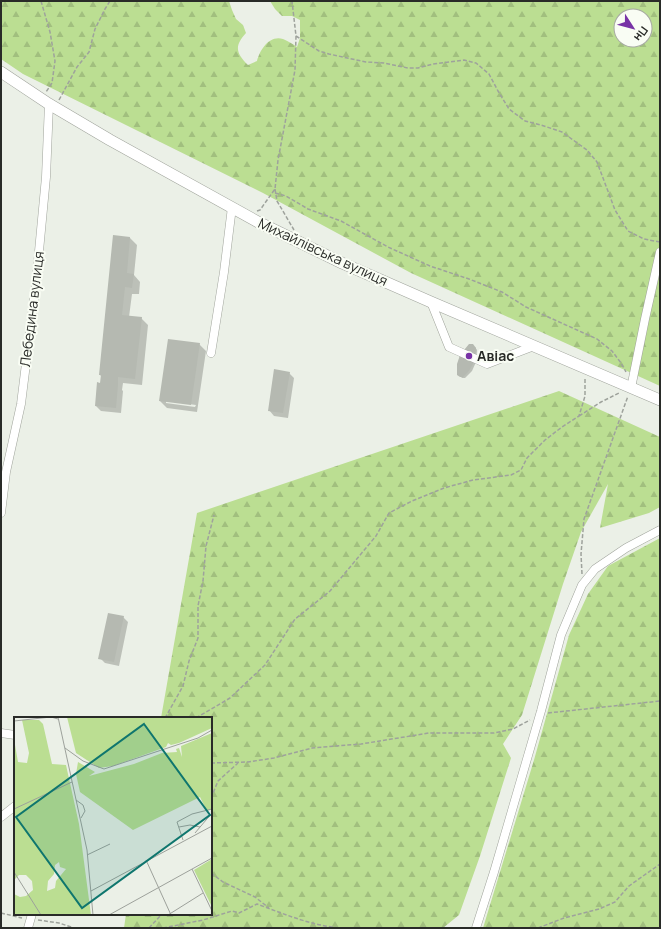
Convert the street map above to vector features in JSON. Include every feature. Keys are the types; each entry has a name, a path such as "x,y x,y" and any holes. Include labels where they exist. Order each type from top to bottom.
{"main road":[{"name":"Михайлівська вулиця","path":"1,72 110,140 246,215 301,243 342,263 431,302 585,368 632,385 660,400"}],"street":[{"name":"Лебедина вулиця","path":"1,514 4,472 20,404 36,283 46,176 49,103"},
{"path":"211,353 224,272 232,207"},
{"path":"632,385 660,252"},
{"path":"431,302 449,347 487,364 534,346"},
{"path":"476,928 541,714 561,635 582,584 595,569 626,548 660,530"},
{"path":"1,733 14,735"},
{"path":"1,817 14,807"},
{"path":"28,928 32,915"}],"path":[{"path":"41,1 50,32 55,61 49,103"},
{"path":"49,103 65,86 89,52 95,29 110,1"},
{"path":"246,215 260,210 274,189 295,70 296,36 292,1"},
{"path":"296,36 319,51 366,62 384,63 408,68 418,68 433,64 464,60 476,63 489,74 509,109 525,121 541,124 562,132 587,150 597,162 615,210 628,231 644,239 660,242"},
{"path":"274,189 277,201 292,224 301,243"},
{"path":"276,193 286,196 308,209 341,221 430,266 502,292 526,307 597,339 612,351 621,363 632,385 584,519 581,554 582,584"},
{"path":"579,416 585,396 585,368"},
{"path":"198,717 230,698 265,665 295,619 330,591 376,536 389,513 412,501 444,488 473,480 511,474 521,470 528,458 545,440 579,416 632,385"},
{"path":"166,717 183,686 189,661 198,638 198,606 203,581 206,546 214,515"},
{"path":"212,763 248,762 274,758 312,748 361,744 429,733 494,733 513,729 541,714 660,701"},
{"path":"212,796 218,781 239,762"},
{"path":"538,928 564,918 599,909 615,902 630,886 660,864"},
{"path":"212,874 224,882 254,897 272,910"},
{"path":"163,928 203,920 232,912 239,913 257,904 295,918 340,928"},
{"path":"149,928 161,915"}],"green space":[{"path":"1,1 229,1 236,19 243,25 246,33 238,46 238,49 241,57 248,65 257,61 260,52 269,41 273,39 283,39 297,47 300,38 300,20 292,16 282,16 270,1 660,1 660,386 411,273 263,193 23,74 1,59"},
{"path":"559,391 660,437 660,507 649,513 600,528 608,484 581,532 522,715 503,744 511,758 480,856 459,915 443,928 124,928 126,915 212,915 212,717 161,717 197,513"},
{"path":"660,538 660,928 483,928 534,760 569,635 588,594 608,566"}],"building":[{"path":"113,235 130,237 127,273 134,274 132,288 125,287 122,315 142,317 135,379 118,377 116,408 95,406 97,382 100,383 101,375 99,375"},
{"path":"168,339 200,343 191,405 159,401"},
{"path":"469,344 473,344 476,348 475,360 469,371 463,377 460,377 457,375 457,364 460,355"},
{"path":"274,369 290,372 283,413 268,411"},
{"path":"108,613 124,616 114,662 98,659"}],"place":[{"name":"Авіас","path":"469,356"}]}
